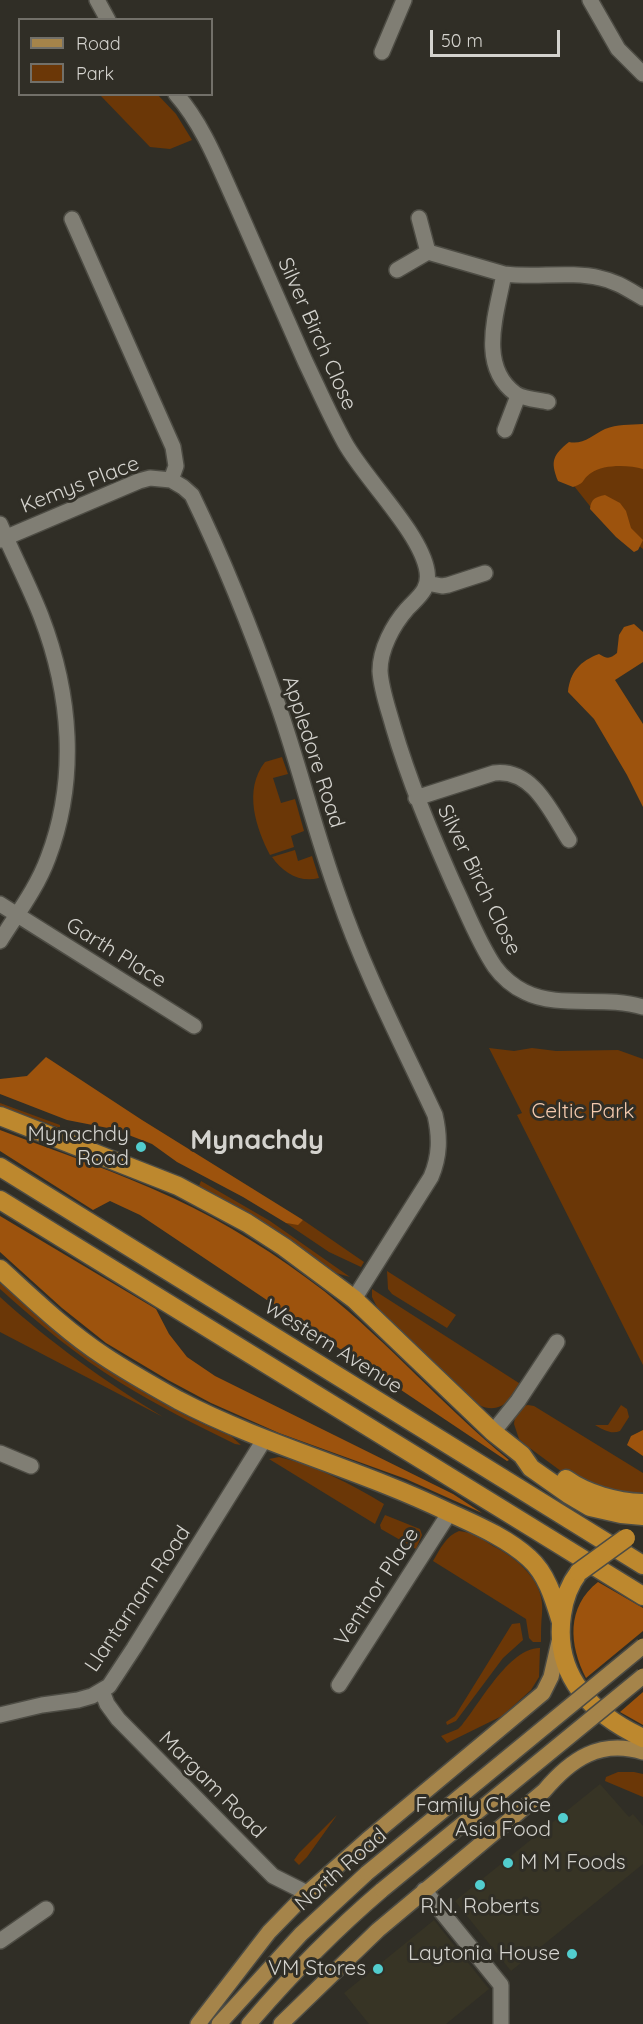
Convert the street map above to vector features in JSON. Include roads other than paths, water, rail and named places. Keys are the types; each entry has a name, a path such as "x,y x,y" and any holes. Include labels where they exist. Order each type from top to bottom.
{"highway":[{"path":"0,1116 178,1186 247,1223 284,1247 354,1299 493,1432 522,1455 531,1468 590,1507 643,1516"},
{"name":"Western Avenue","path":"0,1167 643,1565"},
{"path":"0,1200 643,1596"},
{"path":"0,1269 35,1301 103,1355 179,1400 264,1440 408,1493 496,1536 529,1558 539,1568 549,1586 561,1630 563,1655 571,1677 579,1690 616,1724 643,1738"},
{"path":"522,1455 538,1460 585,1490 620,1500 643,1503"},
{"path":"561,1630 569,1589 579,1572 643,1527"}],"main road":[{"path":"198,2024 257,1946 307,1893 543,1693 551,1677 561,1630"},
{"name":"North Road","path":"222,2020 301,1934 341,1896 643,1646"},
{"name":"North Road","path":"249,2024 293,1974 348,1920 643,1676"},
{"path":"281,2024 424,1890 544,1791 560,1773 583,1756 612,1748 643,1752"}],"street":[{"path":"382,52 404,0"},
{"path":"590,0 618,49 643,74"},
{"path":"102,2 107,18"},
{"name":"Silver Birch Close","path":"177,96 190,113 214,156 333,421 362,469 419,548 428,574 427,583 425,591 408,609 390,634 383,652 380,670 384,696 404,765 417,798 461,901 485,949 496,969 510,983 526,993 564,1001 617,1000 643,1006"},
{"path":"419,218 428,252"},
{"path":"72,219 173,447 176,466 171,480"},
{"path":"397,270 428,252 504,274 519,276 581,275 602,278 624,286 643,298"},
{"path":"504,274 492,337 495,364 502,377 518,396 548,402"},
{"path":"505,430 518,396"},
{"name":"Kemys Place","path":"2,534 139,481 150,478 171,480"},
{"name":"Appledore Road","path":"171,480 192,495 246,619 278,704 346,920 435,1115 439,1131 438,1156 432,1177 354,1299"},
{"path":"0,941 38,881 48,858 60,820 66,789 67,730 59,674 51,645 41,615 2,534"},
{"path":"427,583 442,586 485,573"},
{"name":"Silver Birch Close","path":"417,798 494,773 505,772 520,776 532,785 569,840"},
{"name":"Garth Place","path":"0,904 194,1026"},
{"path":"493,1432 521,1396 557,1342"},
{"name":"Llantarnam Road","path":"0,1715 42,1705 78,1700 102,1691 116,1678 264,1440"},
{"path":"0,1453 31,1466"},
{"name":"Ventnor Place","path":"339,1685 450,1512"},
{"name":"Margam Road","path":"102,1691 107,1704 118,1719 273,1876 307,1893"},
{"path":"424,1890 501,1985 501,2024"},
{"path":"0,1941 46,1909"}],"place":[{"name":"Mynachdy Road","path":"141,1147"},
{"name":"Family Choice Asia Food","path":"563,1818"},
{"name":"M M Foods","path":"508,1863"},
{"name":"R.N. Roberts","path":"480,1885"},
{"name":"Laytonia House","path":"572,1954"},
{"name":"VM Stores","path":"378,1969"}],"district":[{"name":"Mynachdy","path":"257,1141"}],"park label":[{"name":"Celtic Park","path":"583,1112"}]}
